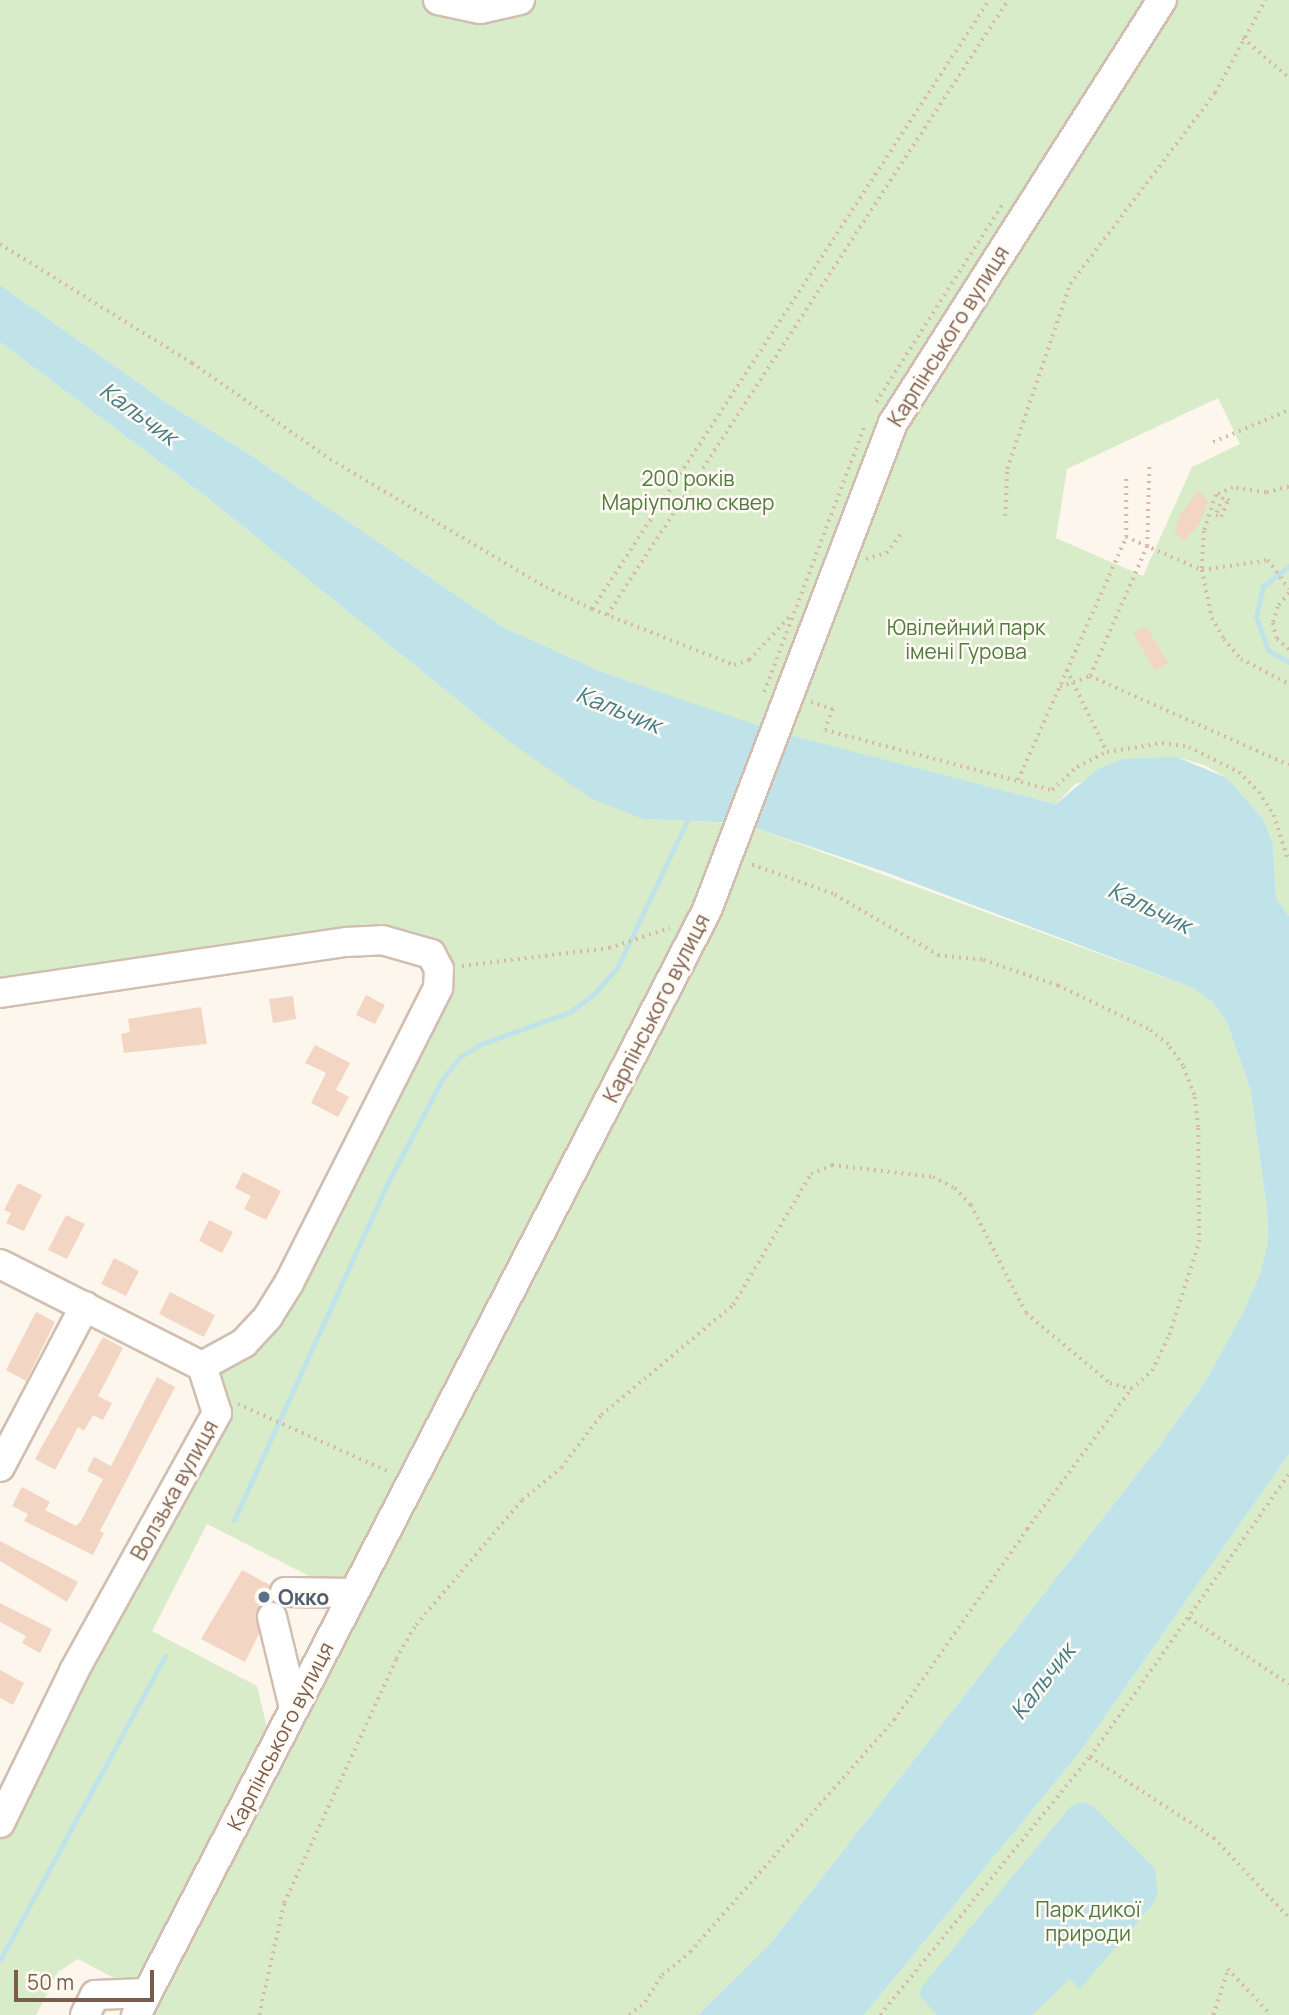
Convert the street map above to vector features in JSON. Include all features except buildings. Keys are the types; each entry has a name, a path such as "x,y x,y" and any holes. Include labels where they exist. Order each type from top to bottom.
{"street":[{"path":"438,0 480,9 520,0"},
{"name":"Карпінського вулиця","path":"141,2004 739,851 892,423 1162,0"},
{"path":"0,993 347,942 382,940 435,961 438,988 289,1283 268,1317 244,1343 202,1366 0,1264"},
{"path":"0,1467 85,1306"},
{"name":"Волзька вулиця","path":"0,1823 74,1671 217,1413 202,1366"},
{"path":"294,1708 278,1605 354,1593"},
{"path":"85,2015 95,1995 141,2004"}],"path":[{"path":"592,609 989,0"},
{"path":"607,615 1008,0"},
{"path":"1005,516 1007,470 1061,302 1214,93 1265,0"},
{"path":"1242,38 1289,78"},
{"path":"0,244 192,363 354,474 546,587 592,609 734,665 749,660 793,613"},
{"path":"1213,442 1289,410"},
{"path":"1090,676 1147,546 1149,467"},
{"path":"1018,780 1126,537 1126,477"},
{"path":"1289,487 1266,493 1233,488 1216,495 1204,531 1202,570 1208,606 1224,639 1241,659 1289,684"},
{"path":"1216,495 1223,498 1216,515 1221,517 1228,499 1231,503"},
{"path":"1126,537 1202,570 1270,562 1288,589 1273,623 1277,639 1289,649"},
{"path":"1067,670 1107,752"},
{"path":"1059,687 1090,676 1289,765"},
{"path":"792,705 832,709 825,730 1052,790 1077,767 1107,752 1162,743 1216,757 1259,792 1275,814 1289,862"},
{"path":"629,2015 645,2002 662,1975 690,1952 894,1720 1027,1528 1130,1390 1152,1371 1162,1356 1199,1242 1194,1095 1168,1045 1148,1029 1058,986 982,960 939,956 833,894 739,851"},
{"path":"435,961 609,948 670,928"},
{"path":"259,2015 284,1903 396,1659 416,1625 522,1500 561,1468 601,1415 682,1351 733,1305 797,1191 811,1174 832,1165 933,1177 955,1188 971,1205 1026,1312 1110,1383 1130,1390"},
{"path":"258,1414 389,1472"},
{"path":"880,2015 1090,1758 1289,1474"},
{"path":"1189,1618 1289,1684"},
{"path":"1090,1758 1214,1838 1289,1918"},
{"path":"1213,2015 1228,1969 1271,2015"}],"green space":[{"name":"200 років Маріуполю сквер","path":"0,0 1162,0 909,393 767,729 602,672 503,627 246,452 170,405 0,285"},
{"name":"Ювілейний парк імені Гурова","path":"1174,0 1289,0 1289,916 1276,898 1273,845 1263,819 1227,778 1204,765 1177,757 1075,784 1056,804 783,734 902,426","holes":["1218,398 1240,444 1192,467 1143,576 1056,538 1067,469"]},
{"path":"0,342 209,499 507,740 643,819 734,823 714,875 353,1579 313,1578 207,1524 152,1631 257,1686 270,1740 147,1978 116,1979 78,1959 58,1972 36,2015 0,2015 0,1823 217,1413 202,1366 244,1343 438,988 409,944 0,993"},
{"path":"748,825 1193,988 1213,1002 1227,1023 1250,1088 1267,1210 1268,1241 1260,1274 1244,1310 1207,1379 1160,1445 770,1944 698,2015 145,2015"},
{"name":"Парк дикої природи","path":"1289,1454 1289,2015 864,2015 1080,1752"}],"water":[{"name":"Кальчик","path":"0,285 170,405 246,452 503,627 602,672 774,731 1056,804 1098,769 1123,759 1177,757 1227,778 1263,819 1273,844 1276,898 1289,916 1289,1454 1080,1752 864,2015 698,2015 770,1944 1160,1445 1207,1379 1244,1310 1260,1274 1268,1241 1267,1210 1250,1088 1227,1023 1213,1002 1193,988 885,872 741,823 643,819 592,799 507,740 209,499 0,342"},
{"path":"1082,1802 1093,1806 1155,1869 1158,1893 1152,1905 1080,1989 1070,1979 1032,2015 937,2015 919,1995 923,1985 1071,1806"}],"waterway":[{"path":"1289,566 1263,586 1256,617 1268,650 1289,662"},
{"path":"234,1520 387,1184 443,1078 460,1057 481,1044 570,1012 595,993 617,968 689,817"},
{"path":"0,1960 165,1656"}],"place":[{"name":"Окко","path":"264,1597"}]}
